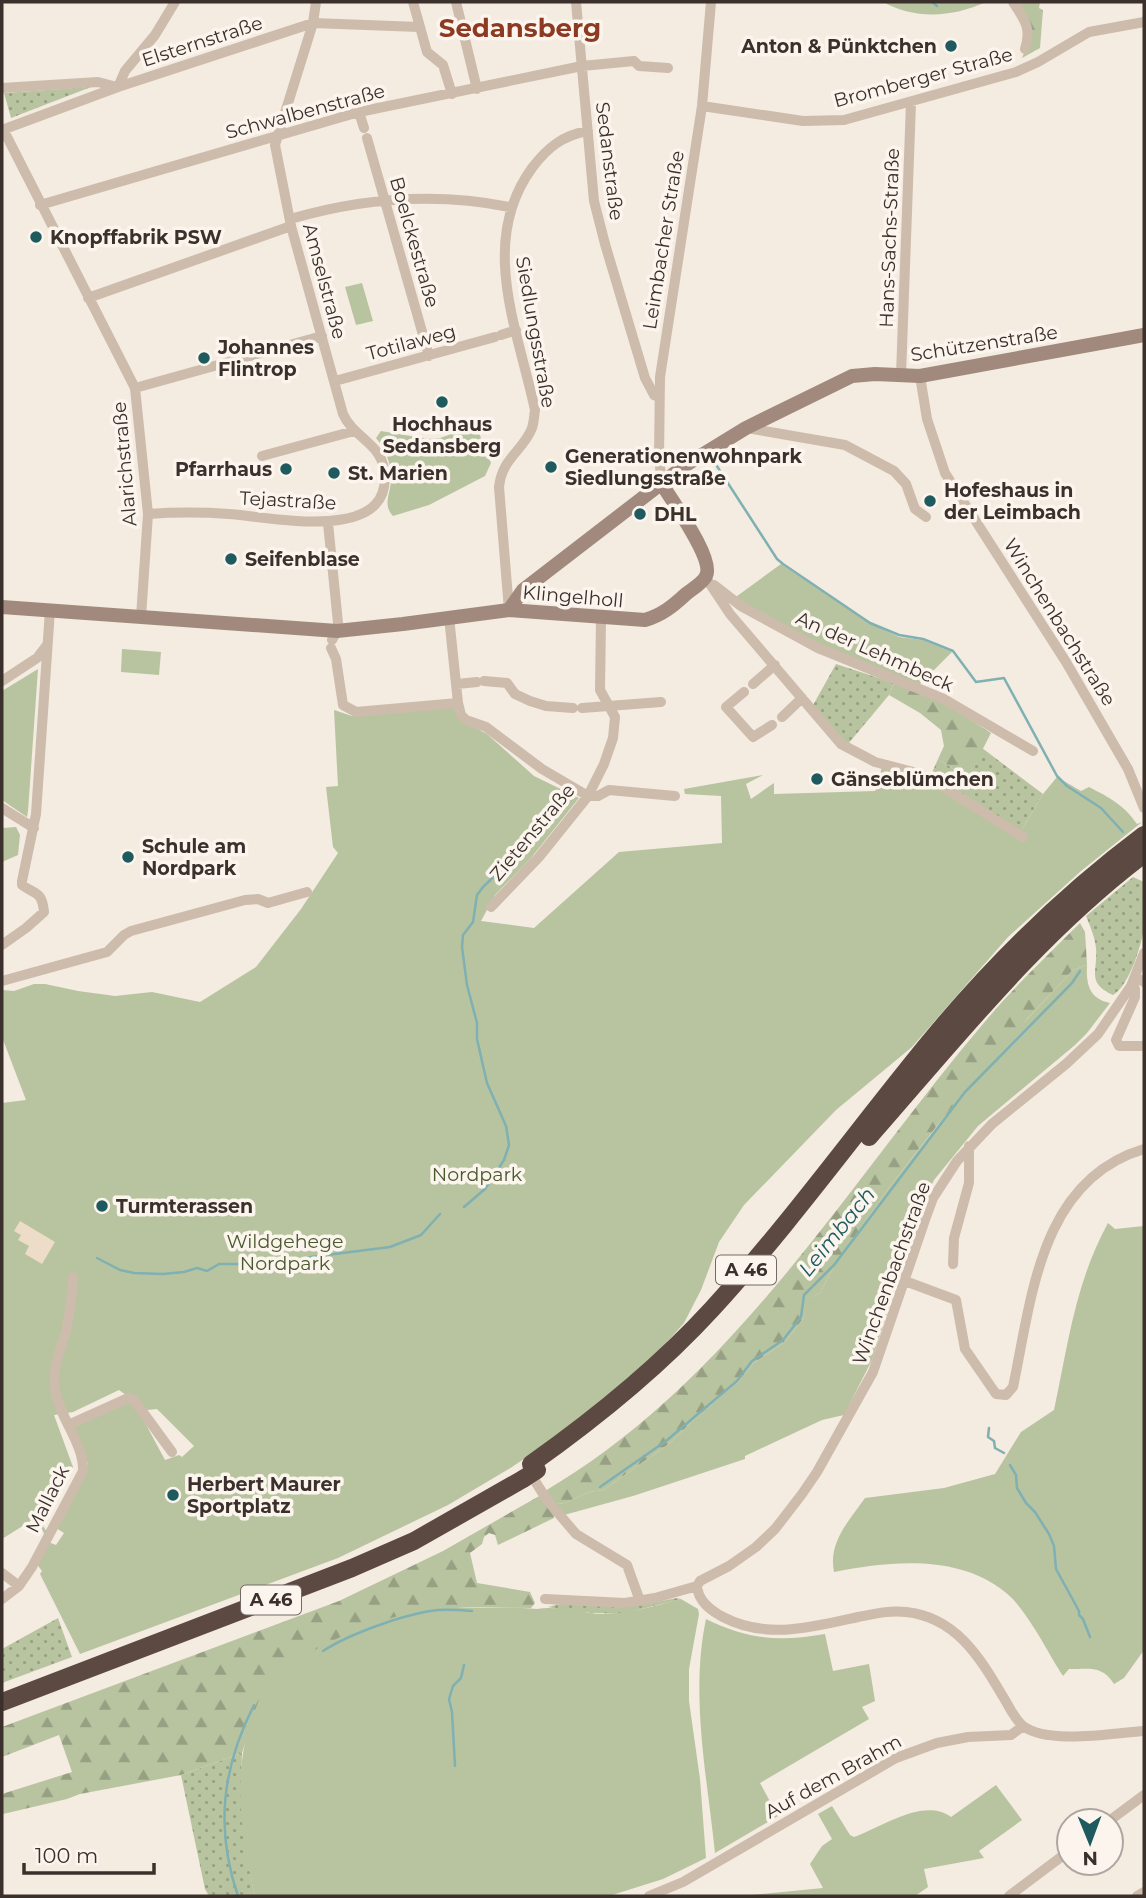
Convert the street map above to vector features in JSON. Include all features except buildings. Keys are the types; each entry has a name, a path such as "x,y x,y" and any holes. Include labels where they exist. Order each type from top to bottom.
{"highway":[{"name":"A 46","path":"1067,909 1144,835"},
{"name":"A 46","path":"2,1702 352,1568 414,1541 527,1470 617,1399 705,1316 775,1236 928,1044 1025,938 1144,854"},
{"name":"A 46","path":"2,1691 353,1558 429,1522 527,1470"}],"street":[{"path":"2,88 98,82 118,87 125,71 155,35 175,2"},
{"path":"276,135 313,23 316,2"},
{"path":"413,2 427,52 443,65 452,94"},
{"path":"456,2 477,89"},
{"name":"Sedanstraße","path":"576,2 594,201 604,244 645,379 654,395 659,397"},
{"name":"Leimbacher Straße","path":"662,484 659,458 659,397 665,338 702,106 711,2"},
{"path":"1013,2 1027,23 1028,39 1025,49"},
{"name":"Bromberger Straße","path":"702,106 803,121 844,120 1016,72 1089,32 1144,22"},
{"name":"Elsternstraße","path":"2,130 118,87 313,23 419,27"},
{"name":"Schwalbenstraße","path":"40,205 359,112 582,66 634,61 639,66 668,68"},
{"name":"Hans-Sachs-Straße","path":"901,375 911,103"},
{"name":"Boelckestraße","path":"359,112 429,356"},
{"name":"Alarichstraße","path":"2,130 135,388 149,513 141,617"},
{"name":"Siedlungsstraße","path":"509,610 499,498 500,472 527,437 533,426 535,411 508,293 504,236 510,207 530,171 558,141 571,134 588,131"},
{"name":"Amselstraße","path":"276,135 275,145 291,222 344,414 354,432"},
{"path":"88,298 340,206 384,200 462,200 510,207"},
{"name":"Totilaweg","path":"335,381 516,330"},
{"name":"Schützenstraße","path":"509,610 523,590 684,466 746,428 852,376 920,376 1144,335"},
{"path":"135,388 322,336"},
{"name":"Winchenbachstraße","path":"920,376 928,419 945,473 1073,674 1128,769 1144,808"},
{"path":"746,428 845,445 894,471 906,484 915,509 926,517"},
{"path":"262,456 354,432"},
{"name":"Tejastraße","path":"149,513 183,511 328,523 356,516 376,503 385,487 384,467 378,453 354,432"},
{"path":"659,458 666,463 684,466 674,500"},
{"path":"662,484 674,500 704,558 708,572 706,578 730,614 836,738 846,747 875,762 917,773 932,780 1023,837"},
{"path":"328,523 333,639 343,705 356,712 458,703"},
{"name":"Klingelholl","path":"2,607 141,617 333,639 449,617 509,610 645,620 662,614 706,578"},
{"name":"An der Lehmbeck","path":"706,578 741,606 818,648 944,699 1033,751"},
{"path":"2,945 44,912 42,900 36,891 22,886 34,828 50,610"},
{"path":"449,617 458,703 461,715 467,720 486,727 542,769 588,796 598,796 609,790 675,796"},
{"name":"Zietenstraße","path":"491,907 539,857 588,796 604,764 613,738 615,718 600,690 601,618"},
{"path":"2,681 37,658 47,645"},
{"path":"753,684 775,665"},
{"path":"457,684 507,684 520,697 546,706 578,708 661,702"},
{"path":"744,692 726,707 753,737 772,725"},
{"path":"782,717 802,698"},
{"path":"2,808 34,828"},
{"path":"2,981 107,952 124,934 131,931 245,900 268,903 307,892"},
{"name":"Winchenbachstraße","path":"545,1599 599,1603 640,1601 697,1586 700,1581 729,1566 756,1547 775,1529 802,1494 873,1372 933,1198 950,1170 969,1146 992,1124 1084,1049 1110,1019 1130,986 1144,953"},
{"path":"1144,982 1139,979 1130,986 1135,989 1135,997 1116,1040 1119,1046 1124,1048 1144,1046"},
{"path":"953,1264 954,1238 969,1183 969,1146"},
{"path":"905,1281 956,1300 965,1349 996,1394 1006,1395 1013,1388 1033,1292 1058,1218 1072,1196 1098,1172 1121,1158 1144,1149"},
{"name":"Mallack","path":"2,1599 19,1586 32,1567 83,1471 83,1460 58,1404 54,1378 56,1360 70,1312 73,1277"},
{"path":"68,1425 128,1398 134,1400 172,1452"},
{"path":"527,1470 547,1500 576,1534 627,1565 640,1601"},
{"path":"2,1573 19,1586"},
{"path":"697,1586 705,1605 716,1613 730,1621 758,1629 789,1631 888,1611 923,1616 948,1626 967,1642 1023,1726 1053,1735 1144,1731"},
{"name":"Auf dem Brahm","path":"649,1896 670,1892 896,1758 937,1743 968,1737 1011,1735 1023,1726"},
{"path":"1125,1809 1144,1795"},
{"path":"1009,1896 1055,1862"},
{"path":"1137,1896 1144,1892"}],"green space":[{"path":"883,2 986,2 961,11 921,14"},
{"path":"1015,2 1040,2 1039,8 1043,10 1040,48 1022,58 1030,39"},
{"path":"91,87 11,118 4,93"},
{"path":"362,283 373,321 356,325 345,287"},
{"path":"473,418 491,463 485,476 429,505 393,516 388,507 390,468 385,452 376,438 381,431 428,439 440,438 466,429 464,419"},
{"path":"781,564 869,623 899,637 922,640 952,652 918,686 821,648 764,613 755,612 733,599"},
{"path":"122,649 161,652 159,675 121,672"},
{"path":"836,664 894,683 889,695 848,744 812,707"},
{"path":"38,669 27,817 2,800 2,691"},
{"path":"894,683 940,700 991,733 968,778 938,759 944,746 941,730 920,713 889,695"},
{"name":"Nordpark","path":"452,705 466,723 487,734 534,776 579,798 531,858 495,895 481,921 534,928 619,852 722,843 721,796 685,794 684,789 763,775 746,784 751,799 774,783 774,794 875,791 882,767 930,784 1021,831 1043,794 1057,777 1081,791 1089,787 1097,791 1121,806 1137,824 1142,822 1081,871 1008,937 912,1047 836,1110 744,1205 719,1242 701,1290 684,1323 647,1365 578,1422 512,1467 448,1505 338,1558 80,1654 36,1563 48,1542 56,1545 64,1533 56,1528 88,1464 74,1427 125,1401 136,1406 165,1460 179,1455 182,1457 194,1446 157,1409 147,1410 119,1390 73,1412 54,1415 73,1467 43,1526 47,1532 45,1536 37,1517 2,1539 2,1103 26,1100 2,1037 2,990 14,991 34,984 45,984 115,996 152,992 200,1002 256,967 301,909 338,853 333,847 326,787 338,786 334,710 352,716"},
{"path":"982,748 1043,794 1021,831 931,775 938,759 968,778"},
{"path":"16,827 20,835 18,855 2,862 2,828"},
{"path":"1133,877 1144,882 1143,934 1129,974 1113,995 1096,981 1095,944 1086,916"},
{"path":"1080,923 1085,932 1087,965 1073,970 1028,1018 936,1127 835,1264 820,1293 809,1299 803,1319 785,1342 754,1363 738,1382 669,1444 602,1491 589,1492 567,1502 555,1504 545,1491 613,1445 675,1393 732,1335 786,1274 988,1018"},
{"path":"1087,965 1090,990 1097,998 1110,1003 1075,1045 978,1126 934,1180 920,1210 872,1360 844,1415 822,1420 745,1456 745,1459 633,1496 564,1515 555,1504 567,1502 589,1492 602,1491 669,1444 738,1382 754,1363 785,1342 803,1319 808,1299 820,1293 835,1264 894,1181 989,1060 1073,970"},
{"path":"1108,1223 1115,1229 1144,1226 1144,1650 1124,1678 1114,1684 1105,1674 1095,1669 1069,1669 1063,1676 1013,1599 986,1580 966,1571 945,1566 900,1563 834,1572 833,1561 841,1532 865,1498 944,1488 995,1474 1021,1432 1054,1410 1080,1291"},
{"path":"541,1495 554,1513 554,1518 498,1545 495,1535 489,1533 482,1544 470,1553 477,1583 530,1592 535,1603 531,1608 442,1607 357,1630 259,1701 242,1753 181,1775 80,1794 3,1814 2,1817 2,1794 72,1772 59,1735 2,1757 2,1727 339,1601 443,1551"},
{"path":"681,1599 622,1614 573,1612 548,1607 564,1603 651,1603"},
{"path":"681,1599 698,1609 699,1614 689,1669 689,1701 700,1779 706,1858 663,1879 609,1896 255,1896 245,1848 240,1799 244,1750 258,1703 271,1684 289,1667 313,1651 366,1626 420,1611 447,1607 554,1608 614,1614"},
{"path":"58,1618 72,1657 2,1683 2,1649"},
{"path":"706,1619 736,1631 764,1637 793,1638 825,1634 833,1671 869,1664 875,1701 862,1707 869,1719 760,1783 778,1816 715,1853 700,1706 701,1648"},
{"path":"242,1753 244,1825 255,1896 209,1896 205,1889 181,1775"},
{"path":"996,1785 1022,1820 979,1851 984,1858 924,1869 928,1887 915,1896 741,1896 823,1888 810,1864 822,1846 832,1839 818,1814 832,1806 850,1835 854,1837 916,1812 928,1810 951,1817"}],"shaded area":[{"path":"20,1221 55,1242 42,1264 25,1254 29,1246 18,1240 21,1235 14,1231"}],"waterway":[{"path":"932,2 937,6"},
{"name":"Leimbach","path":"713,460 777,559 783,564 870,623 899,635 923,639 953,651 976,682 1004,678 1057,776 1067,786 1101,808 1123,832"},
{"path":"464,1207 485,1189 504,1160 509,1145 506,1126 487,1083 477,1039 477,1023 467,985 463,935 473,922 477,895 530,842 542,824"},
{"name":"Leimbach","path":"600,1487 666,1441 737,1381 752,1361 783,1340 801,1317 804,1295 834,1265 965,1092 1072,983 1080,971"},
{"path":"97,1258 120,1270 163,1274 197,1268 207,1271 219,1264 287,1264 311,1257 390,1247 421,1235 440,1214"},
{"path":"989,1428 988,1437 994,1441 995,1448 1004,1453"},
{"path":"1010,1465 1016,1475 1017,1488 1049,1534 1054,1546 1056,1569 1090,1637"},
{"name":"Leimbach","path":"323,1651 363,1631 411,1615 438,1610 472,1611"},
{"path":"455,1766 449,1699 453,1686 461,1678 464,1665"},
{"name":"Leimbach","path":"238,1896 226,1847 225,1799 235,1752 254,1705"}],"place":[{"name":"Anton & Pünktchen","path":"951,46"},
{"name":"Knopffabrik PSW","path":"36,237"},
{"name":"Johannes Flintrop","path":"204,358"},
{"name":"Hochhaus Sedansberg","path":"442,402"},
{"name":"Generationenwohnpark Siedlungsstraße","path":"551,467"},
{"name":"Pfarrhaus","path":"286,469"},
{"name":"St. Marien","path":"334,473"},
{"name":"Hofeshaus in der Leimbach","path":"930,501"},
{"name":"DHL","path":"640,514"},
{"name":"Seifenblase","path":"231,559"},
{"name":"Gänseblümchen","path":"817,779"},
{"name":"Schule am Nordpark","path":"128,857"},
{"name":"Turmterassen","path":"102,1206"},
{"name":"Herbert Maurer Sportplatz","path":"173,1495"}],"district":[{"name":"Sedansberg","path":"520,28"}],"park label":[{"name":"Wildgehege Nordpark","path":"285,1252"}]}
